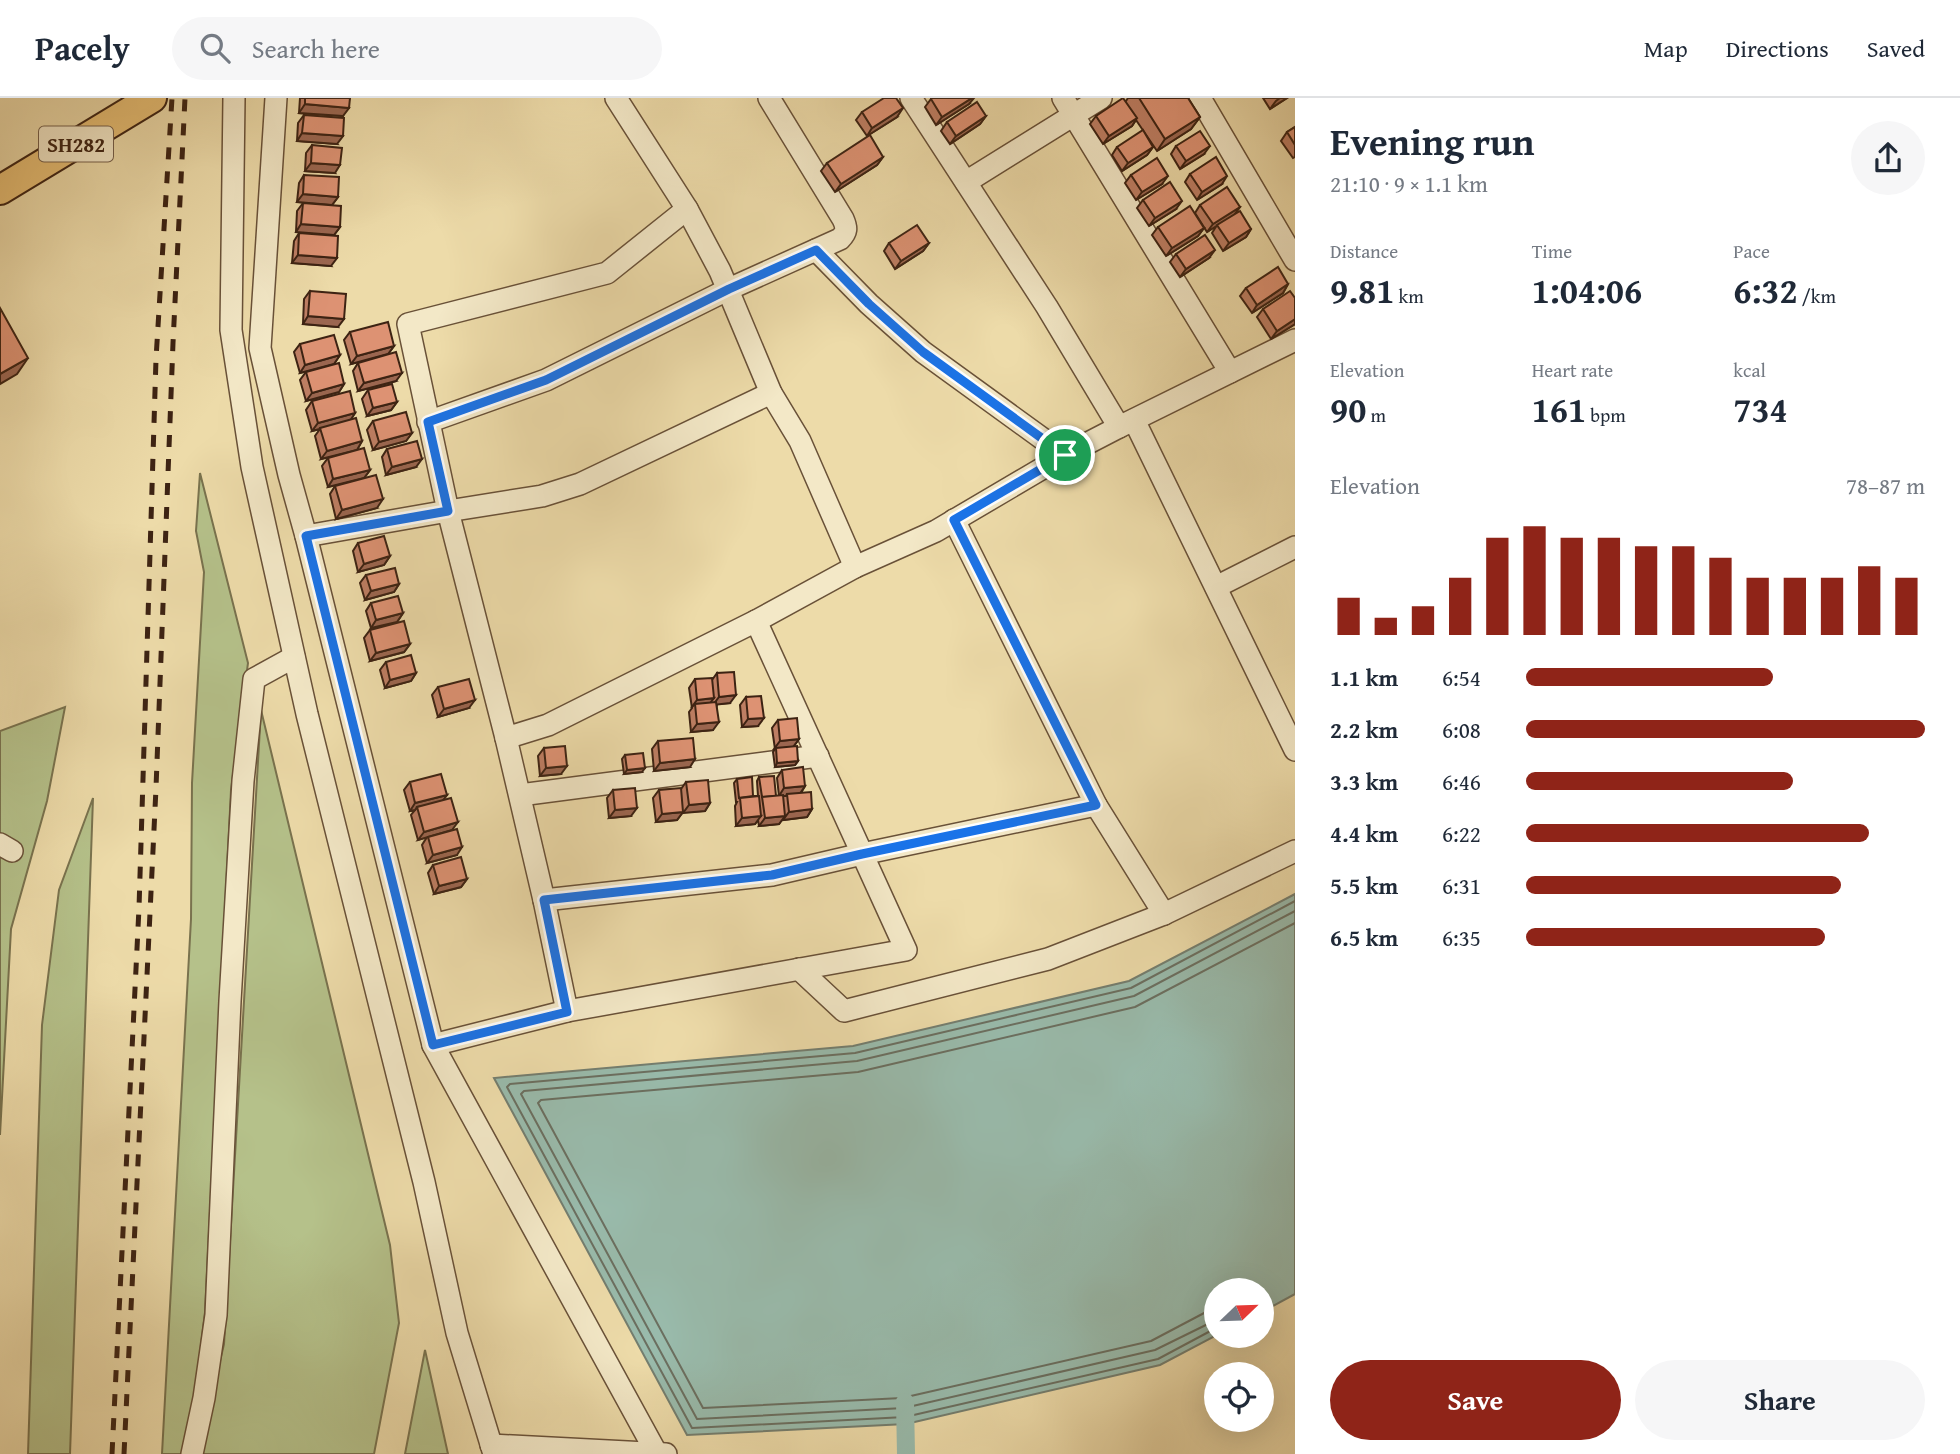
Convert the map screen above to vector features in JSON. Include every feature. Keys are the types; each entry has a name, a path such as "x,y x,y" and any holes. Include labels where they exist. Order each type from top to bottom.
{"main road":[{"name":"SH282","path":"0,190 152,98"}],"street":[{"path":"234,98 231,330 252,467 294,657 424,1182 457,1333 492,1449 666,1454"},
{"path":"276,98 260,348 289,475 433,1045 657,1454"},
{"path":"616,98 687,209 729,289 772,393 800,441 855,567"},
{"path":"428,422 546,380 729,289 840,239 846,227 769,98"},
{"path":"911,98 1046,307 1126,424 1216,587 1294,745"},
{"path":"966,182 1068,107 1101,98"},
{"path":"1200,98 1295,260"},
{"path":"1068,107 1230,372"},
{"path":"567,1012 520,795 448,511 408,324 607,273 687,209"},
{"path":"816,250 869,304 923,352 1065,455"},
{"path":"506,738 548,725 756,621 855,567 936,531 1065,455 1295,340"},
{"path":"306,536 542,496 580,484 772,393"},
{"path":"954,520 1096,805 1164,914"},
{"path":"1216,587 1295,547"},
{"path":"433,1045 567,1012 906,950 756,621"},
{"path":"192,1454 204,1398 216,1315 243,781 254,678 294,657"},
{"path":"520,795 818,756"},
{"path":"544,900 772,875 1096,805"},
{"path":"799,969 844,1012 1048,960 1164,914 1295,851"}],"green space":[{"path":"200,473 248,663 231,790 205,1312 194,1403 183,1454 162,1454 191,919 192,783 204,572 196,531"},
{"path":"65,707 47,801 11,929 0,1135 0,731"},
{"path":"261,710 390,1245 399,1323 374,1454 198,1454 224,1344"},
{"path":"93,798 70,1454 28,1454 42,1025 59,890"},
{"path":"425,1350 448,1454 405,1454"}],"water":[{"path":"1295,894 1295,1294 1274,1305 1274,1278 1204,1278 1204,1342 1160,1365 906,1424 687,1435 494,1078 853,1046 1129,981"}],"building":[{"path":"305,98 350,98 349,108 305,104"},
{"path":"884,98 896,98 903,108 872,128 862,112"},
{"path":"931,98 972,98 942,117"},
{"path":"1123,98 1137,118 1109,136 1096,116"},
{"path":"1139,98 1188,98 1200,117 1165,139"},
{"path":"977,102 986,116 956,136 947,122"},
{"path":"304,115 344,118 343,136 302,133"},
{"path":"1295,127 1295,145 1287,132"},
{"path":"1143,130 1153,147 1128,163 1117,147"},
{"path":"1200,131 1210,146 1186,161 1176,146"},
{"path":"870,135 883,157 841,184 827,163"},
{"path":"312,145 342,148 340,165 311,163"},
{"path":"1216,157 1227,176 1202,192 1190,174"},
{"path":"1157,158 1168,176 1142,192 1131,175"},
{"path":"304,175 339,177 338,197 303,194"},
{"path":"1170,182 1182,201 1155,218 1143,200"},
{"path":"1227,187 1240,207 1213,224 1200,205"},
{"path":"303,203 341,206 340,227 301,224"},
{"path":"1190,206 1204,228 1172,248 1158,227"},
{"path":"1240,211 1251,229 1229,243 1217,225"},
{"path":"917,225 929,243 901,261 889,243"},
{"path":"299,233 338,236 337,258 298,255"},
{"path":"1205,235 1215,250 1186,269 1176,254"},
{"path":"1278,267 1288,284 1257,305 1246,288"},
{"path":"310,291 346,294 344,319 308,316"},
{"path":"1290,291 1295,298 1295,319 1277,331 1263,309"},
{"path":"0,308 28,358 0,374"},
{"path":"388,322 394,346 357,356 350,332"},
{"path":"334,335 340,355 305,365 300,344"},
{"path":"396,352 402,373 364,383 358,363"},
{"path":"339,363 344,384 312,393 306,372"},
{"path":"392,384 397,402 373,408 368,390"},
{"path":"350,391 355,413 318,423 312,401"},
{"path":"406,412 412,433 379,442 373,421"},
{"path":"356,418 362,441 327,451 320,428"},
{"path":"417,441 422,459 392,467 387,449"},
{"path":"364,448 370,470 333,479 328,458"},
{"path":"376,475 383,499 342,510 335,486"},
{"path":"384,536 390,556 364,564 358,543"},
{"path":"395,568 399,584 371,591 366,575"},
{"path":"398,596 403,613 376,620 371,603"},
{"path":"404,621 410,644 376,653 370,630"},
{"path":"411,655 416,673 390,680 386,662"},
{"path":"734,672 736,695 719,697 717,673"},
{"path":"712,678 714,698 697,700 695,679"},
{"path":"469,679 475,700 444,709 438,687"},
{"path":"761,696 764,718 748,719 746,697"},
{"path":"716,702 719,722 697,724 695,704"},
{"path":"797,718 799,739 780,741 778,720"},
{"path":"693,738 695,759 660,763 658,741"},
{"path":"565,746 567,766 546,768 544,748"},
{"path":"797,746 798,761 777,763 776,748"},
{"path":"643,753 645,768 627,770 625,755"},
{"path":"803,767 805,786 784,788 782,770"},
{"path":"441,774 447,795 415,803 410,782"},
{"path":"774,776 776,796 762,797 759,777"},
{"path":"752,777 753,796 739,798 737,779"},
{"path":"708,780 710,803 689,805 686,782"},
{"path":"635,788 637,808 615,810 613,790"},
{"path":"681,788 683,812 662,814 659,790"},
{"path":"811,792 812,809 789,812 787,794"},
{"path":"783,795 785,816 765,818 762,797"},
{"path":"759,796 761,816 742,818 740,798"},
{"path":"451,798 458,822 424,832 417,807"},
{"path":"457,829 462,847 433,855 428,837"},
{"path":"461,857 467,879 439,886 433,865"}],"waterway":[{"path":"905,1402 906,1454"}],"railway":[{"path":"112,1454 139,908 156,359 172,98"},
{"path":"124,1454 185,98"}],"route":[{"path":"816,250 869,304 923,352 1065,455 954,520 1096,805 772,875 544,900 567,1012 433,1045 306,536 448,511 428,422 546,380 729,289 816,250"}]}
